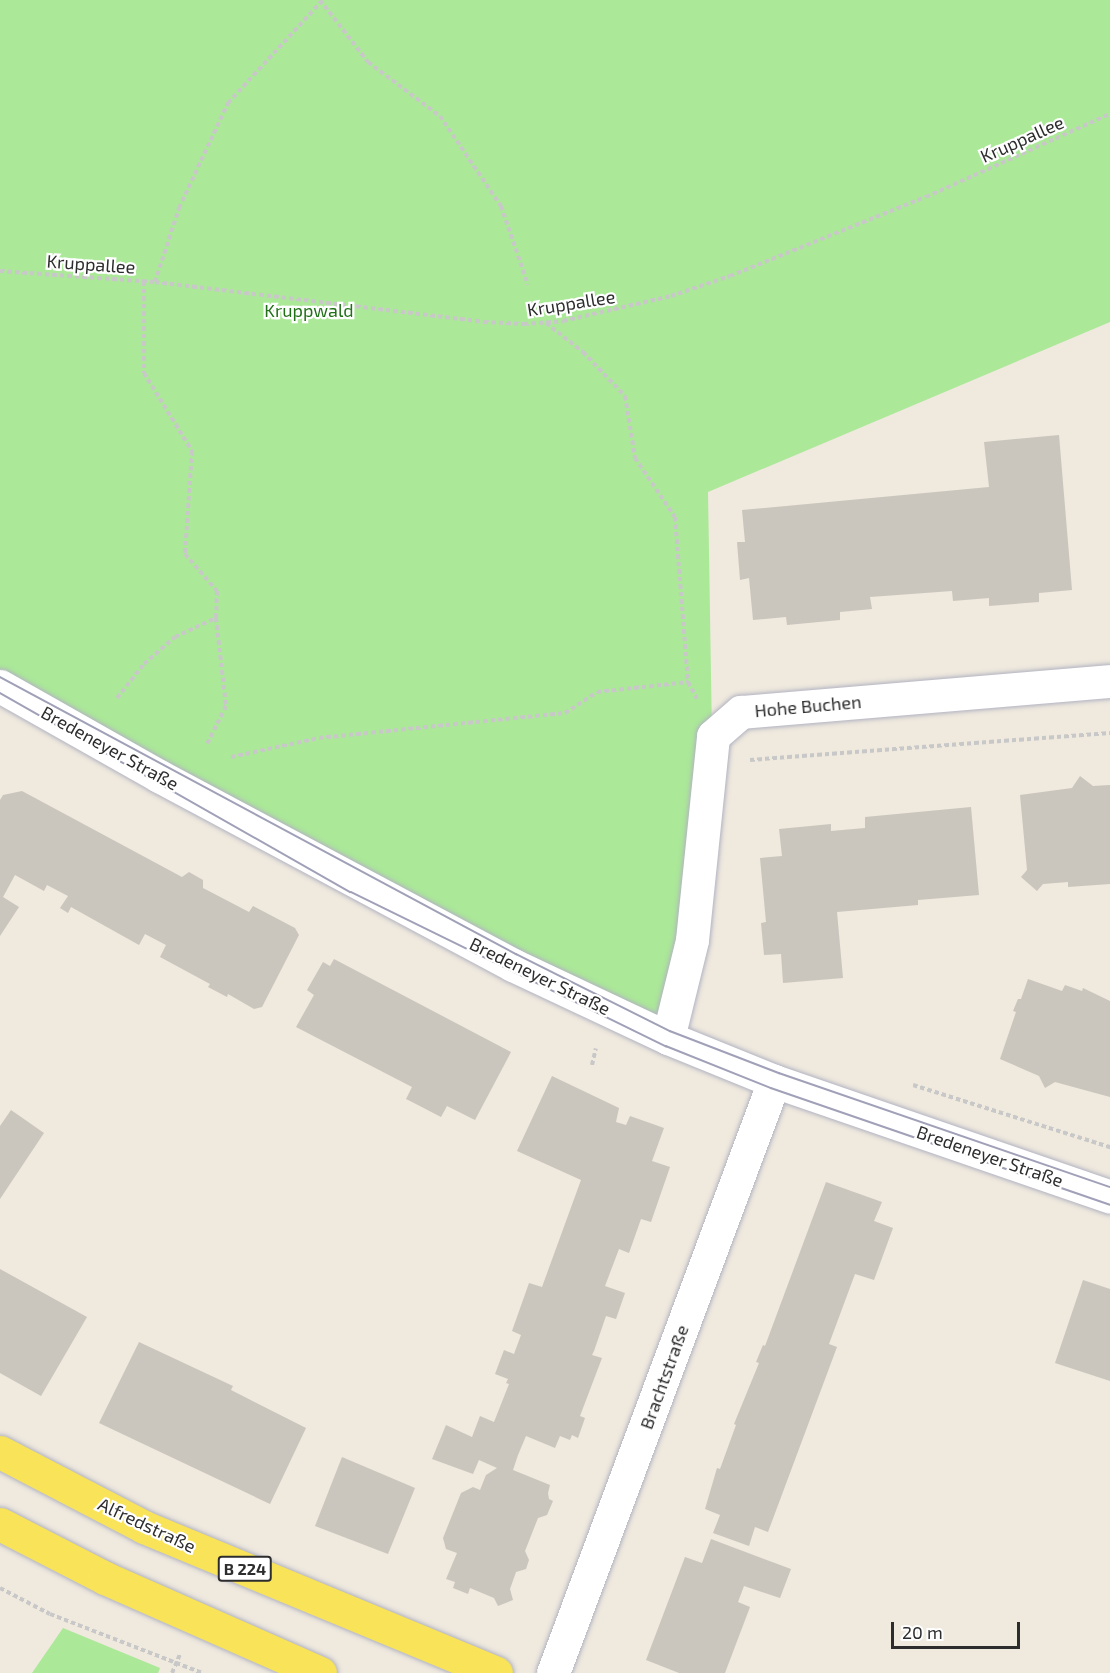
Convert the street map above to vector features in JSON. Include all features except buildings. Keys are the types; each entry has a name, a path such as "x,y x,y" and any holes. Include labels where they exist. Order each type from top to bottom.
{"main road":[{"name":"Alfredstraße","path":"0,1452 144,1527 496,1673"},
{"path":"0,1524 105,1578 320,1673"}],"street":[{"name":"Hohe Buchen","path":"713,736 741,712 1110,681"},
{"name":"Bredeneyer Straße","path":"0,686 159,776 513,965 668,1038 774,1082 1110,1197"},
{"path":"668,1038 692,940 713,736"},
{"name":"Brachtstraße","path":"554,1673 774,1082"}],"path":[{"path":"155,282 179,208 228,103 321,1 368,62 440,116 501,207 528,285"},
{"name":"Kruppallee","path":"0,271 155,282 484,322 546,323 617,310 730,276 926,197 1110,114"},
{"path":"144,281 144,373 192,451 185,554 217,591 216,618 226,706 207,744"},
{"path":"546,323 583,352 625,396 635,458 675,517 688,682 713,736"},
{"path":"117,698 144,664 175,637 216,618"},
{"path":"231,757 319,738 566,713 597,692 688,682"},
{"path":"745,760 1110,733"},
{"path":"592,1065 596,1048"},
{"path":"904,1081 1110,1147"},
{"path":"0,1588 50,1614 202,1673"}],"green space":[{"name":"Kruppwald","path":"0,0 1110,0 1110,322 708,492 712,736 667,1040 0,682"},
{"path":"63,1628 160,1668 158,1673 32,1673"}],"tram line":[{"path":"0,677 516,954 670,1031 779,1073 1110,1187"},
{"path":"0,693 351,892 666,1046 771,1088 1110,1205"}]}
